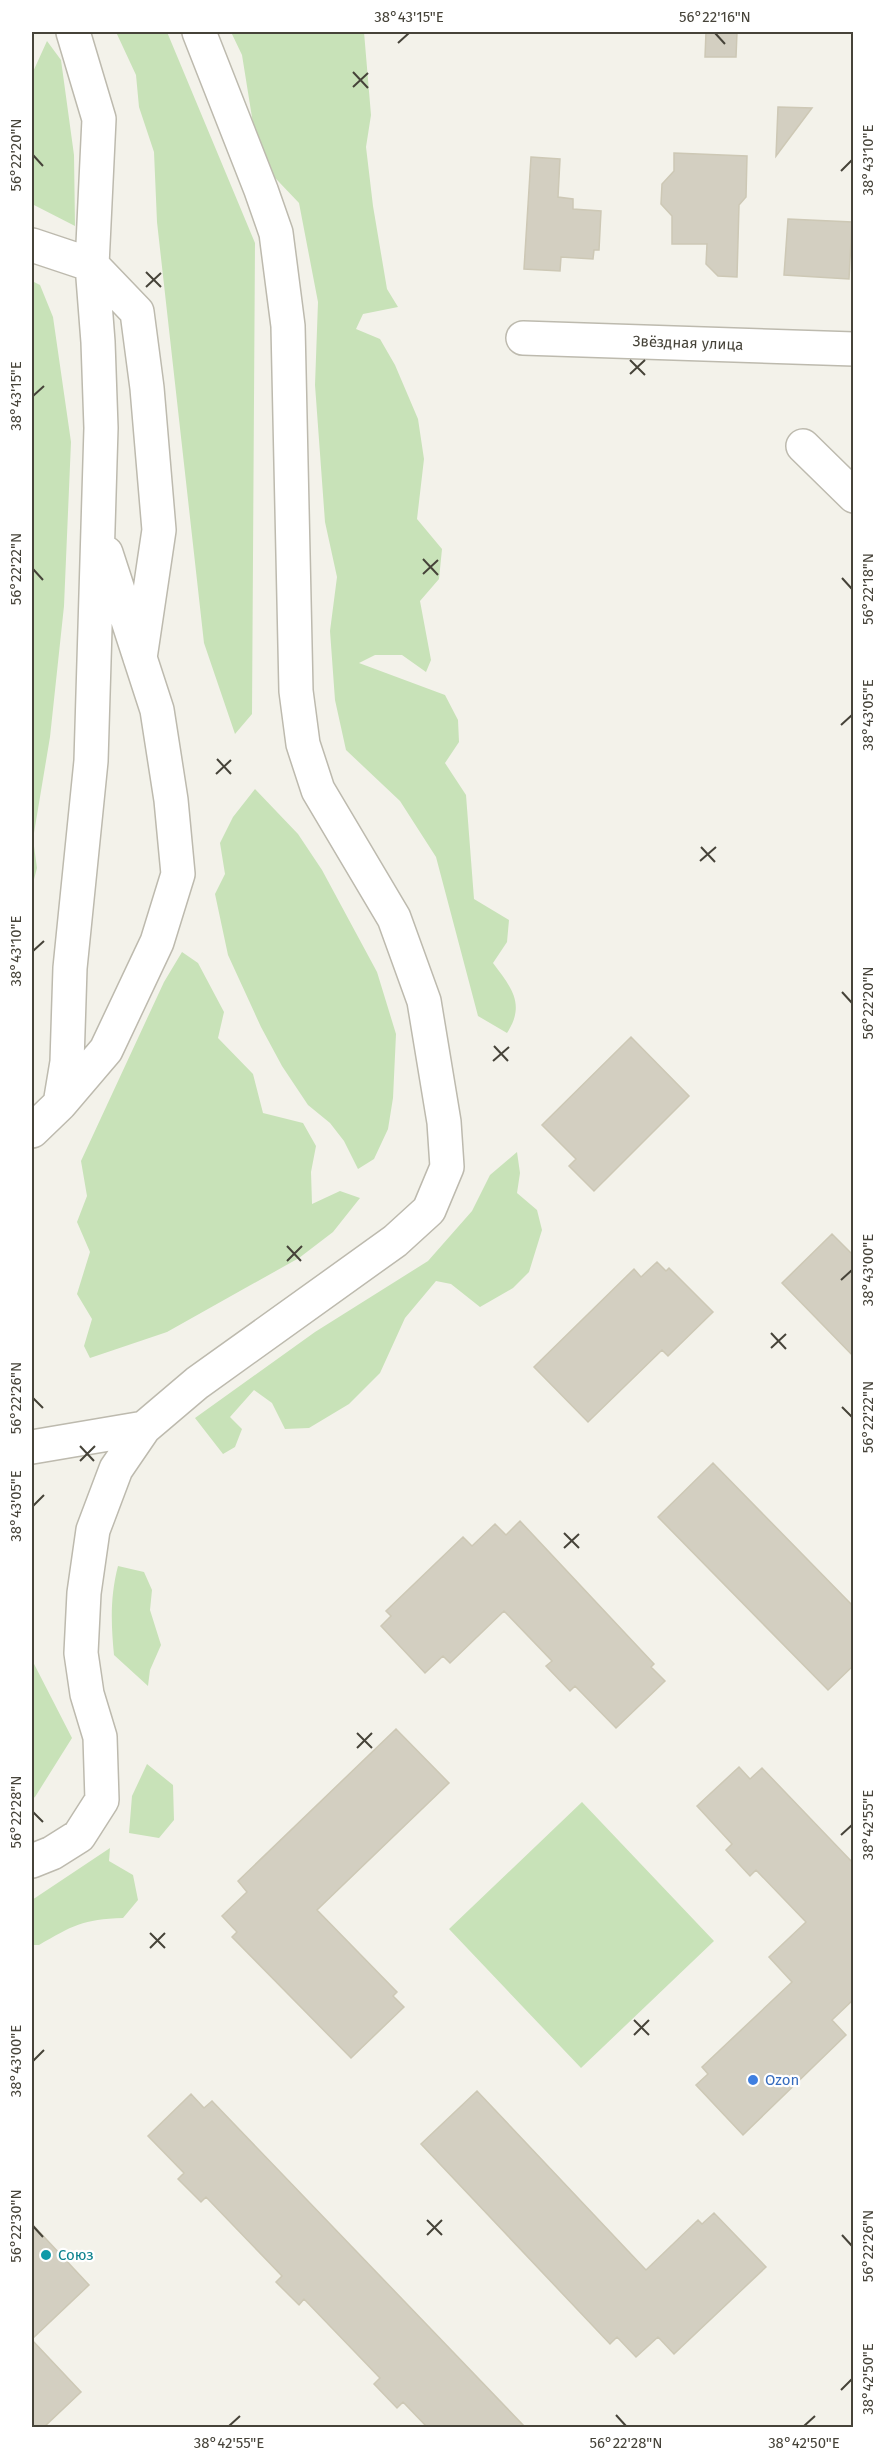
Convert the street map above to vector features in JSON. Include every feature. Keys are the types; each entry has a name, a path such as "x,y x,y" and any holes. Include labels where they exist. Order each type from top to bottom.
{"street":[{"path":"60,1104 67,1062 70,968 91,761 101,428 92,265 99,119 73,32"},
{"path":"32,1861 52,1853 79,1836 102,1800 100,1737 87,1694 81,1653 84,1593 93,1530 116,1469 144,1428 197,1383 395,1241 429,1210 447,1167 444,1122 424,1001 394,918 318,790 303,744 296,691 288,326 276,233 199,32"},
{"path":"32,245 92,265 137,312 147,388 159,530 140,658"},
{"name":"Звёздная улица","path":"524,338 854,349"},
{"path":"803,446 854,496"},
{"path":"32,1131 60,1104 106,1050 157,942 178,874 171,800 157,710 97,527"},
{"path":"32,1447 144,1428"}],"green space":[{"path":"116,32 167,32 255,243 252,714 235,734 204,643 157,222 154,152 139,107 136,75"},
{"path":"231,32 364,32 371,115 366,147 373,206 387,289 398,307 363,314 356,329 380,339 395,365 418,419 424,459 417,519 442,549 439,579 420,601 431,660 426,672 402,655 375,655 359,663 445,695 458,720 459,742 445,763 466,795 474,899 509,920 507,942 493,963 510,988 516,1004 513,1023 507,1033 478,1016 436,857 400,801 346,750 335,700 330,631 337,577 325,522 315,385 318,302 299,203 259,161 242,55"},
{"path":"47,41 61,60 74,155 75,226 32,204 32,74"},
{"path":"32,281 40,285 53,317 71,442 64,606 50,737 33,839 37,868 32,887"},
{"path":"255,789 298,834 322,870 377,972 396,1034 393,1098 388,1129 374,1159 358,1169 344,1141 330,1123 308,1105 282,1066 261,1027 228,955 215,894 225,874 220,843 233,817"},
{"path":"182,952 198,963 224,1012 218,1038 253,1074 263,1113 303,1123 316,1146 311,1172 312,1204 340,1191 360,1198 333,1232 299,1258 167,1332 90,1358 84,1346 92,1319 77,1294 90,1252 77,1222 87,1196 81,1161 164,982"},
{"path":"517,1152 520,1173 517,1193 537,1210 542,1230 529,1272 513,1288 480,1307 451,1284 436,1281 405,1318 380,1373 349,1404 309,1428 285,1429 272,1403 254,1390 230,1417 242,1429 235,1447 223,1454 195,1418 315,1332 428,1261 472,1211 490,1175"},
{"path":"118,1566 144,1572 152,1590 150,1610 161,1645 150,1670 148,1686 114,1655 112,1610"},
{"path":"32,1660 72,1738 32,1799"},
{"path":"147,1764 173,1785 174,1820 159,1838 129,1833 132,1796"},
{"path":"582,1802 714,1941 581,2068 449,1929"},
{"path":"110,1848 109,1861 133,1875 138,1900 123,1918 88,1922 70,1928 39,1945 32,1945 32,1900"}],"building":[{"path":"706,32 737,32 736,57 705,57"},
{"path":"778,107 812,108 776,156"},
{"path":"674,153 747,156 746,197 739,205 737,277 718,276 706,264 707,244 672,244 672,216 661,204 662,184 674,171"},
{"path":"531,157 560,159 558,197 573,199 573,209 601,211 599,250 594,250 593,259 561,257 560,271 524,269"},
{"path":"788,219 852,222 849,279 784,275"},
{"path":"631,1037 689,1096 594,1191 569,1166 576,1159 542,1125"},
{"path":"832,1234 854,1256 854,1357 782,1283"},
{"path":"657,1262 666,1271 669,1268 713,1312 668,1356 662,1350 588,1422 534,1367 634,1269 641,1277"},
{"path":"713,1463 854,1607 854,1665 828,1690 658,1517"},
{"path":"520,1521 654,1664 651,1667 665,1681 616,1728 575,1686 570,1691 546,1666 552,1661 504,1611 450,1663 443,1656 425,1673 381,1626 391,1616 386,1611 463,1537 472,1546 495,1524 506,1535"},
{"path":"396,1729 449,1783 317,1910 397,1992 393,1996 404,2007 351,2058 232,1937 237,1932 222,1916 247,1892 238,1881"},
{"path":"739,1767 750,1779 762,1768 854,1864 854,1999 832,2020 846,2035 743,2135 696,2085 708,2074 702,2067 792,1982 769,1957 806,1922 756,1870 750,1876 726,1850 732,1844 697,1806"},
{"path":"477,2091 646,2270 698,2220 702,2224 714,2213 766,2267 674,2354 658,2337 636,2357 617,2337 610,2344 421,2144"},
{"path":"191,2094 204,2108 212,2101 525,2427 427,2427 403,2402 397,2408 374,2384 380,2378 304,2299 299,2305 276,2282 282,2276 206,2197 201,2202 178,2179 184,2173 148,2136"},
{"name":"Союз","path":"32,2224 89,2285 32,2339"},
{"path":"32,2340 81,2392 44,2427 32,2427"}],"place":[{"name":"Ozon","path":"753,2080"},
{"name":"Союз","path":"46,2255"}]}
